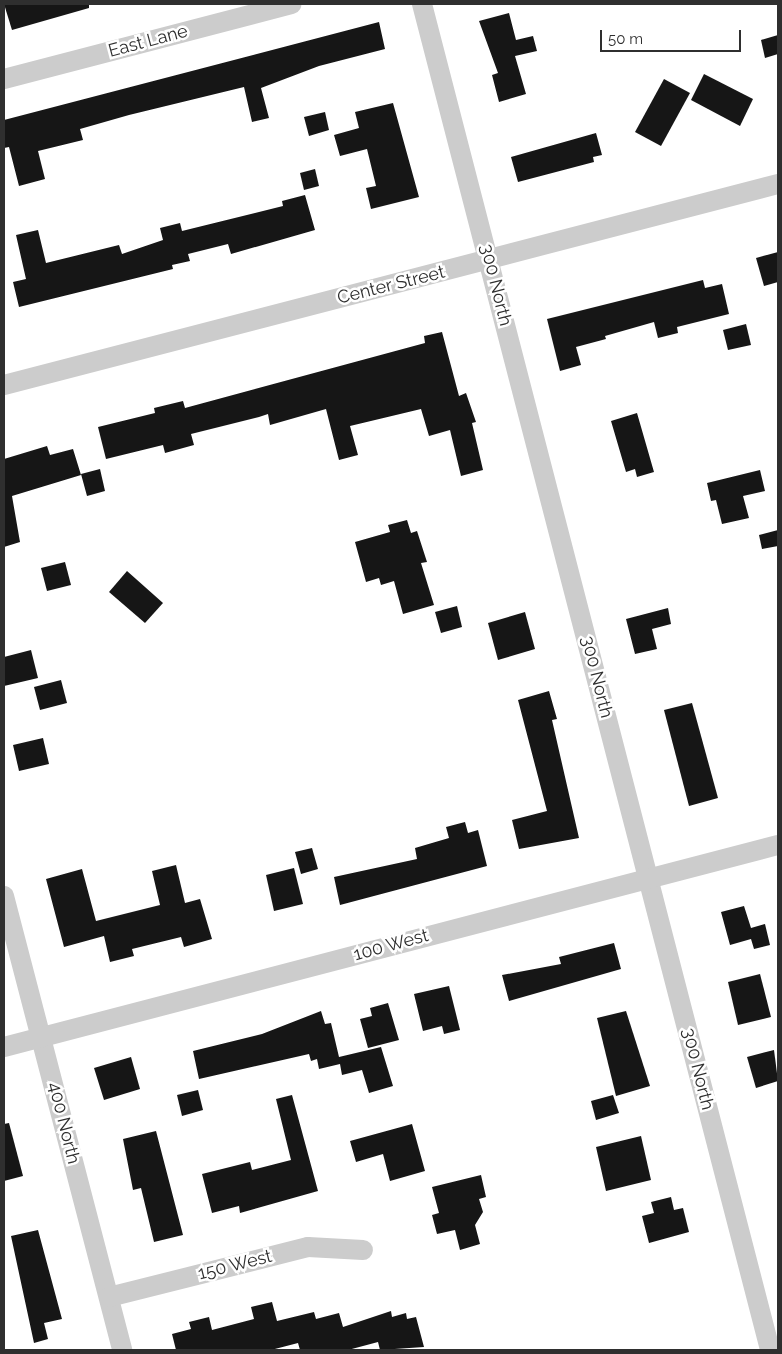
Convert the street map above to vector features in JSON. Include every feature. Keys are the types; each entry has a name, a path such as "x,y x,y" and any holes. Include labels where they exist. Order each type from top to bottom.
{"street":[{"name":"East Lane","path":"4,78 291,4"},
{"name":"300 North","path":"422,4 770,1350"},
{"name":"Center Street","path":"4,385 778,184"},
{"name":"100 West","path":"4,1047 778,844"},
{"name":"400 North","path":"4,896 122,1350"},
{"name":"150 West","path":"108,1297 308,1246 363,1250"}],"building":[{"path":"4,4 89,4 89,8 12,30"},
{"path":"509,13 516,40 533,36 537,51 515,56 526,94 499,102 492,75 498,73 479,21"},
{"path":"379,22 385,49 319,66 261,88 269,118 252,122 244,87 129,115 80,129 83,140 38,151 45,179 19,186 9,147 4,148 4,120"},
{"path":"778,35 778,54 765,58 761,40"},
{"path":"704,74 753,99 740,126 691,100"},
{"path":"664,79 690,93 661,146 635,132"},
{"path":"393,103 419,197 371,209 366,188 376,186 367,149 340,156 334,135 359,128 355,112"},
{"path":"325,112 329,130 309,136 304,117"},
{"path":"596,133 602,155 593,157 594,162 518,182 511,157"},
{"path":"315,169 319,186 304,190 300,173"},
{"path":"305,195 315,230 231,254 228,244 188,254 190,261 172,265 173,269 19,307 13,282 26,279 16,235 38,230 46,263 119,245 122,254 163,240 160,228 180,223 182,231 283,206 282,201"},
{"path":"778,252 778,282 764,286 756,258"},
{"path":"703,280 705,288 722,284 729,314 677,327 678,333 658,338 654,322 605,336 606,339 576,347 581,365 560,371 547,319"},
{"path":"746,324 751,345 728,350 723,330"},
{"path":"442,332 459,396 466,393 476,422 472,423 483,470 461,476 450,430 429,436 421,409 350,426 358,455 339,460 326,409 270,425 268,414 191,434 194,445 165,453 163,445 106,459 98,427 155,413 154,408 183,401 185,408 425,343 424,336"},
{"path":"637,413 654,472 637,477 635,469 626,472 611,421"},
{"path":"47,446 50,455 73,449 81,475 12,496 20,542 4,547 4,459"},
{"path":"100,469 105,491 87,496 81,474"},
{"path":"760,470 765,491 743,496 749,518 722,524 716,500 711,501 707,483"},
{"path":"407,520 411,533 417,531 427,562 421,563 434,605 403,614 394,581 381,585 379,578 366,582 355,542 390,532 388,525"},
{"path":"778,530 778,546 762,549 759,535"},
{"path":"65,562 71,585 47,591 41,568"},
{"path":"127,571 163,603 145,623 109,592"},
{"path":"457,606 462,627 441,633 435,612"},
{"path":"668,608 671,624 652,629 657,649 635,654 626,619"},
{"path":"525,612 535,649 498,660 488,623"},
{"path":"31,650 38,678 4,686 4,657"},
{"path":"61,680 67,703 40,710 34,687"},
{"path":"549,691 557,719 552,720 579,838 519,849 512,820 547,811 518,700"},
{"path":"692,703 718,798 689,806 664,710"},
{"path":"43,738 49,764 19,771 13,745"},
{"path":"465,822 468,833 478,830 487,866 340,905 334,877 417,859 415,848 449,838 446,827"},
{"path":"312,848 318,869 301,874 295,852"},
{"path":"176,865 185,903 200,899 212,939 184,947 181,937 132,949 134,956 110,962 104,936 64,947 46,879 82,869 96,921 160,905 152,871"},
{"path":"294,868 303,904 274,911 266,875"},
{"path":"744,906 751,928 765,924 770,945 754,949 751,939 730,945 721,912"},
{"path":"614,943 621,969 509,1001 502,975 561,964 559,957"},
{"path":"760,974 771,1017 738,1025 728,982"},
{"path":"449,986 460,1030 444,1034 442,1026 423,1031 414,994"},
{"path":"388,1003 399,1040 368,1048 360,1019 372,1016 370,1008"},
{"path":"321,1011 325,1024 331,1023 339,1057 381,1047 393,1086 369,1093 362,1070 342,1075 340,1064 319,1069 317,1059 311,1061 309,1054 199,1079 193,1051 262,1034"},
{"path":"626,1011 650,1086 616,1096 597,1018"},
{"path":"774,1050 778,1081 756,1088 747,1057"},
{"path":"131,1057 140,1089 104,1100 94,1068"},
{"path":"198,1090 203,1110 182,1116 177,1095"},
{"path":"292,1095 318,1191 240,1213 239,1206 212,1213 202,1174 250,1162 252,1170 291,1160 276,1099"},
{"path":"613,1095 619,1113 596,1120 591,1101"},
{"path":"9,1123 23,1176 4,1181 4,1124"},
{"path":"412,1124 425,1171 390,1181 383,1154 356,1162 350,1141"},
{"path":"156,1131 183,1235 154,1242 141,1188 133,1190 123,1139"},
{"path":"641,1136 651,1180 606,1191 596,1147"},
{"path":"481,1175 486,1197 479,1199 483,1212 475,1225 480,1244 460,1250 455,1230 437,1234 432,1215 439,1213 432,1187"},
{"path":"671,1197 674,1210 683,1208 689,1232 649,1243 642,1216 654,1213 651,1202"},
{"path":"38,1230 62,1319 44,1323 48,1339 34,1343 11,1236"},
{"path":"272,1302 277,1321 314,1312 316,1319 339,1313 343,1327 391,1311 392,1317 406,1313 407,1319 416,1317 424,1347 380,1350 378,1342 348,1350 300,1350 298,1343 271,1350 176,1350 172,1334 191,1329 189,1322 209,1317 212,1330 254,1319 251,1307"}]}
